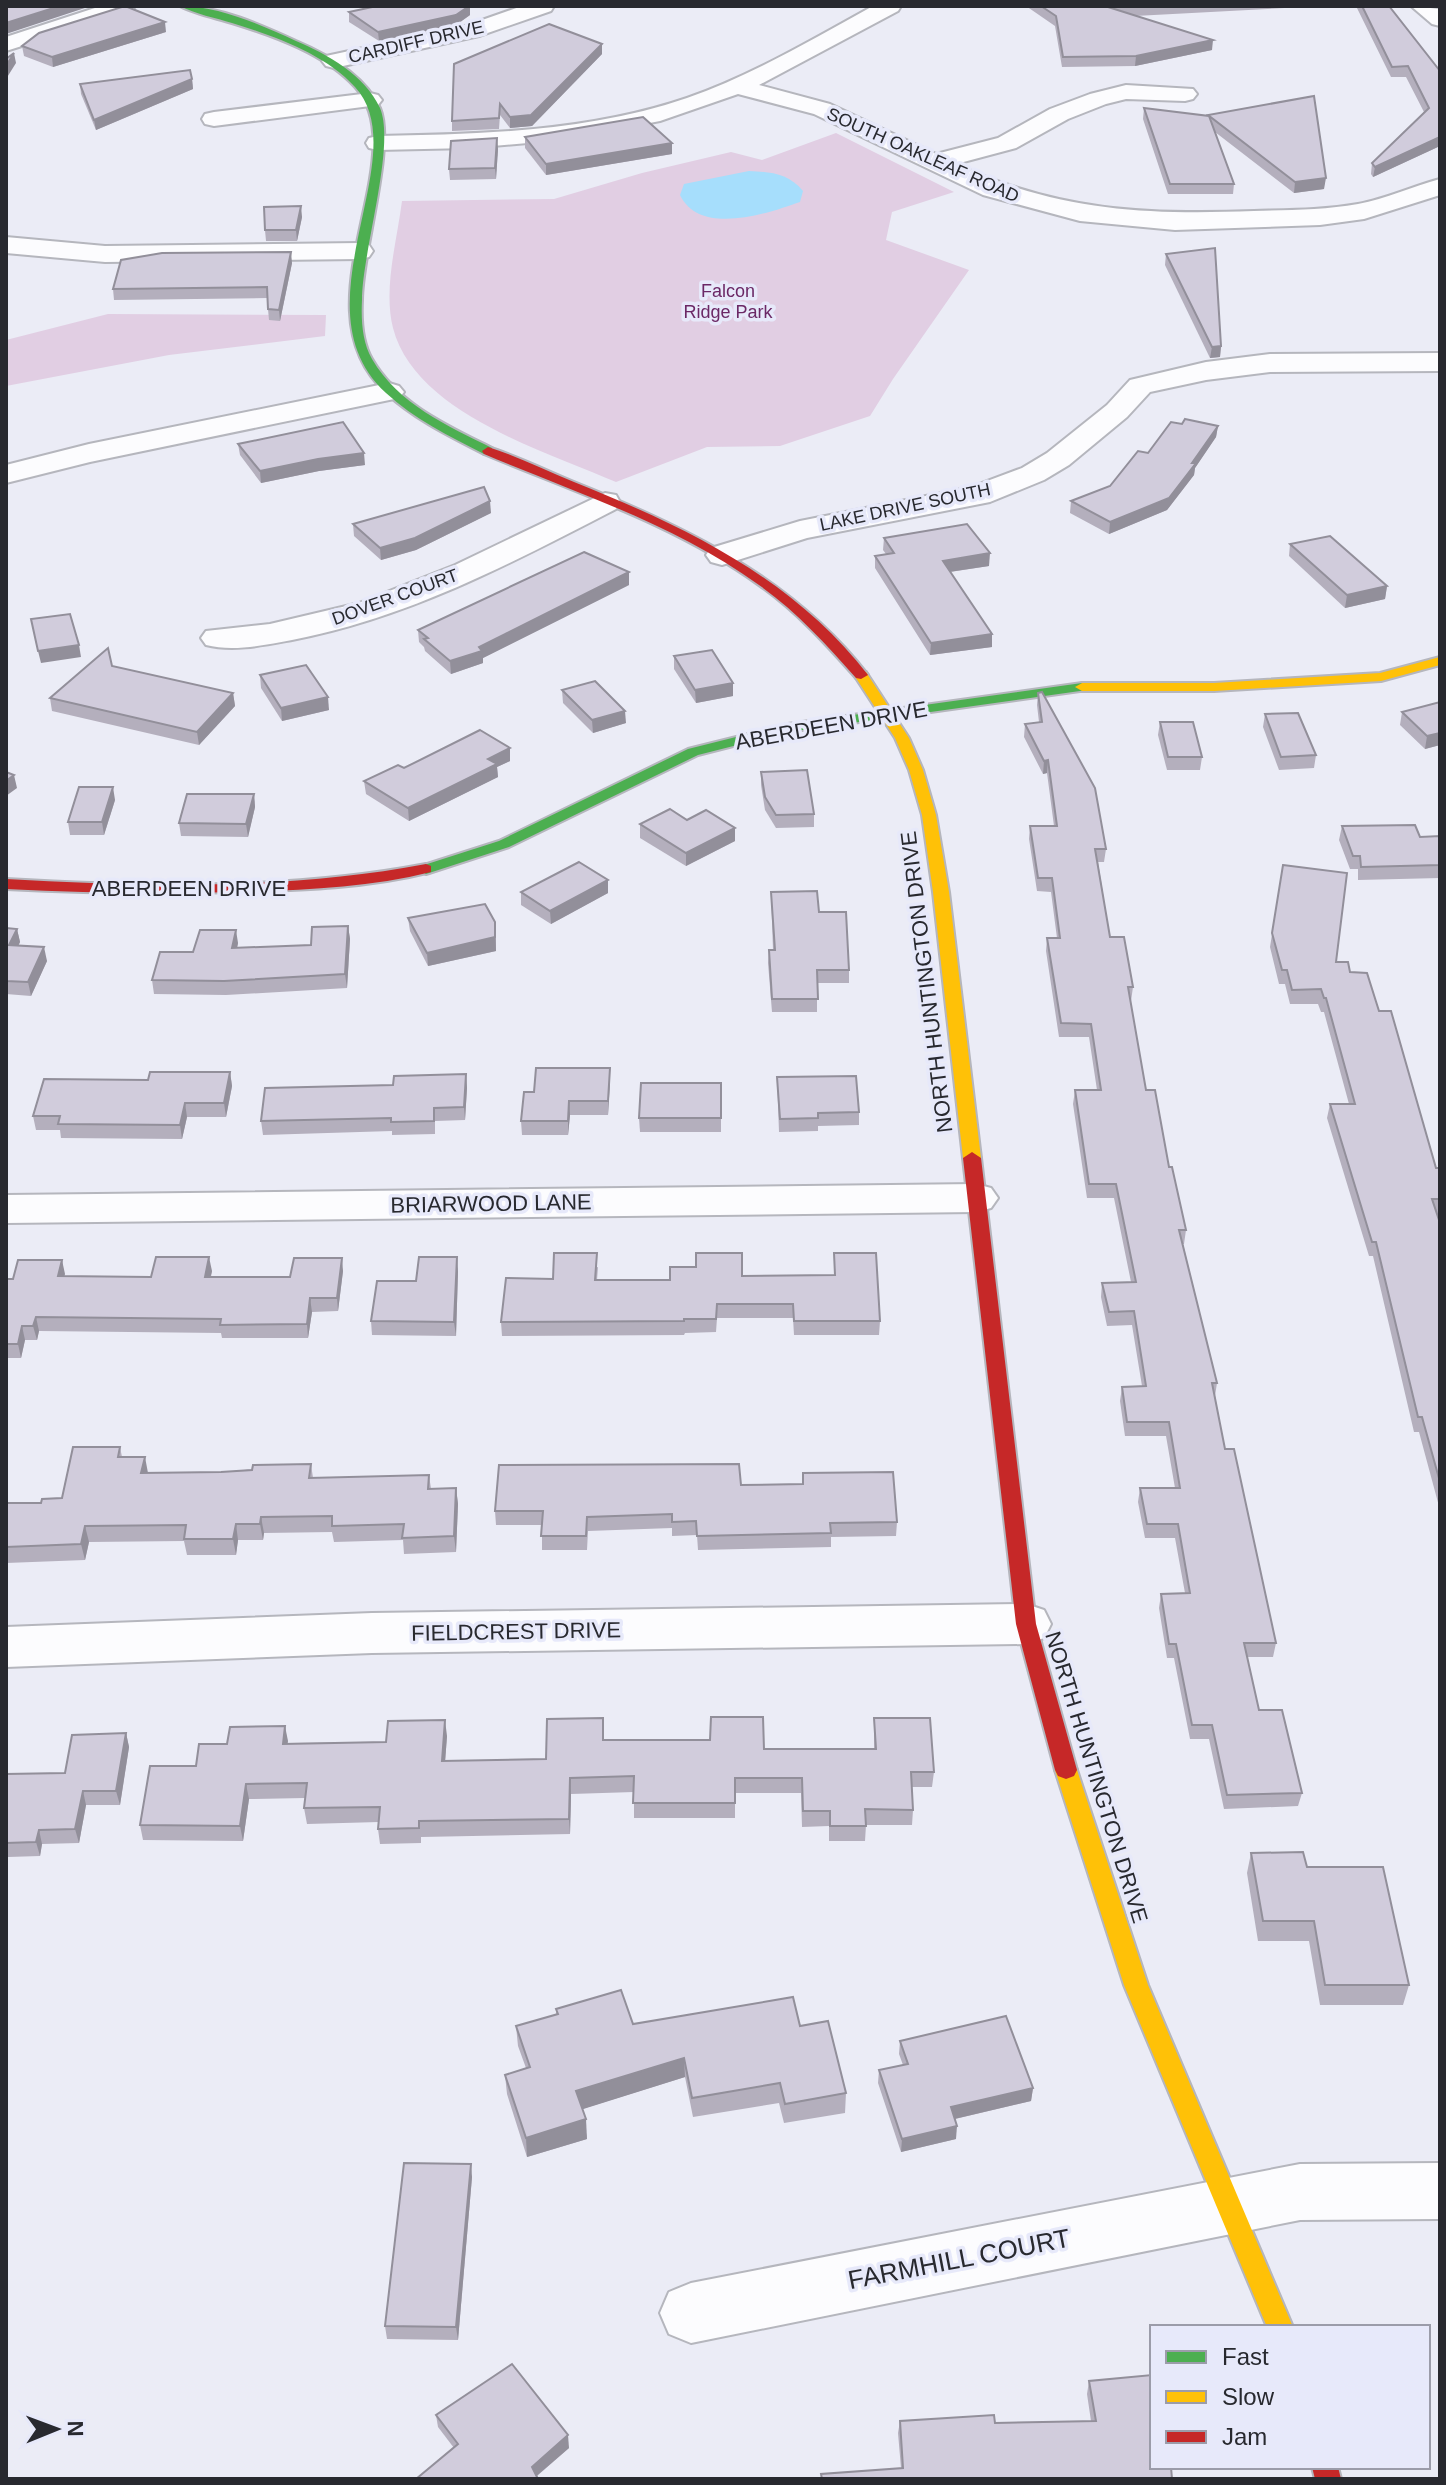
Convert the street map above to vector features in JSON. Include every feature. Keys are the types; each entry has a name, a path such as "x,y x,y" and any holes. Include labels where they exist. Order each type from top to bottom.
{"street":[{"path":"6,44 124,6"},
{"path":"185,6 264,30 334,61 370,100"},
{"name":"CARDIFF DRIVE","path":"334,61 471,31 543,6"},
{"path":"378,143 448,143 580,131 656,115 738,87 890,6"},
{"path":"1422,6 1440,19"},
{"name":"SOUTH OAKLEAF ROAD","path":"738,87 822,109 937,161 992,190 1033,203 1109,217 1175,222 1320,217 1364,211 1440,187"},
{"path":"937,161 1007,143 1059,114 1098,99 1126,92 1185,94"},
{"path":"214,119 370,100"},
{"name":"NORTH HUNTINGTON DRIVE","path":"370,100 380,121 353,318 369,368 389,392 447,432 722,555 787,601 820,630 889,714 915,766 931,818 1026,1624 1068,1778 1136,1985 1279,2325"},
{"path":"6,245 105,254 360,251"},
{"name":"LAKE DRIVE SOUTH","path":"722,555 800,530 979,495 1024,478 1058,459 1117,411 1140,386 1206,371 1270,363 1440,362"},
{"path":"6,474 89,453 389,392"},
{"name":"DOVER COURT","path":"218,638 276,634 380,607 440,586 605,502"},
{"name":"ABERDEEN DRIVE","path":"6,884 70,889 274,888 387,879 476,856 693,752 788,728 1073,687 1214,687 1381,677 1440,661"},
{"name":"BRIARWOOD LANE","path":"6,1209 976,1198"},
{"name":"FIELDCREST DRIVE","path":"6,1647 372,1633 1026,1624"},
{"name":"FARMHILL COURT","path":"691,2313 1300,2192 1440,2191"}],"green space":[{"name":"Falcon Ridge Park","path":"836,133 954,192 892,212 886,240 969,270 870,416 780,446 707,447 616,482 486,425 427,384 406,358 393,328 389,297 402,201 554,199 642,173 731,152 762,160"},
{"path":"108,314 326,315 325,336 169,355 6,386 6,340"}],"water":[{"path":"749,171 772,173 791,180 803,191 800,202 754,216 719,219 690,208 680,195 684,184"}],"building":[{"path":"6,6 60,6 6,23"},
{"path":"125,6 165,22 52,57 22,46 39,33"},
{"path":"377,6 469,6 456,15 378,32 349,12"},
{"path":"1041,6 1133,6 1108,7 1213,40 1136,56 1063,57 1056,16"},
{"path":"1362,6 1389,6 1440,71 1440,137 1375,167 1372,163 1429,108 1408,66 1392,67"},
{"path":"549,24 602,44 531,115 510,117 500,104 499,118 452,121 454,64"},
{"path":"190,70 192,79 94,120 80,84"},
{"path":"1314,96 1326,178 1295,182 1208,115"},
{"path":"1144,108 1209,116 1234,184 1170,184"},
{"path":"643,117 672,143 546,164 525,137"},
{"path":"497,138 495,168 449,169 451,141"},
{"path":"301,206 296,230 265,230 264,207"},
{"path":"1215,248 1221,346 1212,347 1166,254"},
{"path":"291,252 279,310 268,309 267,287 113,289 121,260 162,253"},
{"path":"1185,419 1218,426 1192,463 1196,463 1169,498 1110,522 1071,501 1110,486 1138,451 1148,453 1171,422 1182,424"},
{"path":"343,422 364,453 260,471 238,444"},
{"path":"484,487 490,501 415,538 380,548 353,524"},
{"path":"967,524 990,553 943,561 992,634 931,643 875,556 894,553 884,538"},
{"path":"1330,536 1387,586 1347,595 1290,544"},
{"path":"584,552 629,572 479,647 482,651 450,661 418,630"},
{"path":"70,614 79,645 38,651 31,619"},
{"path":"108,648 112,666 233,693 197,732 50,698"},
{"path":"712,650 733,683 695,690 674,656"},
{"path":"306,665 328,697 281,708 260,675"},
{"path":"595,681 625,711 592,720 562,690"},
{"path":"1042,692 1095,788 1106,849 1095,849 1110,937 1124,937 1133,987 1128,987 1146,1090 1155,1090 1169,1167 1172,1167 1186,1230 1179,1230 1217,1383 1212,1383 1225,1449 1234,1449 1276,1643 1244,1643 1259,1710 1282,1710 1302,1793 1227,1795 1212,1725 1192,1725 1176,1644 1169,1644 1161,1594 1190,1593 1178,1524 1147,1524 1140,1488 1180,1488 1169,1422 1127,1422 1122,1387 1146,1386 1134,1311 1109,1312 1102,1283 1136,1282 1116,1184 1089,1184 1075,1090 1101,1090 1091,1024 1061,1023 1047,938 1060,938 1052,878 1038,878 1030,826 1057,826 1048,760 1044,761 1025,724 1042,722 1038,693"},
{"path":"1440,702 1440,733 1427,736 1402,712"},
{"path":"1298,713 1316,755 1281,757 1265,714"},
{"path":"1160,722 1193,722 1202,757 1168,757"},
{"path":"480,730 510,748 488,759 497,764 408,808 364,781 398,765 404,768"},
{"path":"807,770 814,814 776,815 765,797 761,772"},
{"path":"79,787 113,787 102,822 68,822"},
{"path":"187,794 254,794 246,824 179,823"},
{"path":"670,809 687,820 706,810 735,828 686,853 640,824"},
{"path":"1415,825 1420,837 1440,836 1440,865 1361,867 1360,856 1353,856 1342,826"},
{"path":"579,862 608,880 550,911 521,892"},
{"path":"1283,865 1347,873 1336,962 1348,962 1350,972 1367,973 1379,1011 1391,1011 1436,1168 1440,1168 1440,1199 1432,1199 1440,1223 1440,1482 1422,1417 1418,1417 1376,1242 1372,1242 1330,1104 1355,1104 1326,998 1321,989 1292,990 1287,970 1282,970 1272,933"},
{"path":"817,891 819,912 846,912 849,970 817,970 818,999 772,999 769,950 775,950 771,892"},
{"path":"485,904 495,922 495,937 427,953 408,918"},
{"path":"348,926 345,974 224,981 152,980 160,952 193,952 200,930 236,930 232,948 311,945 312,927"},
{"path":"6,928 17,929 9,945 44,947 28,982 6,981"},
{"path":"536,1068 610,1068 608,1101 569,1101 568,1121 521,1121 524,1092 534,1092"},
{"path":"150,1072 230,1072 224,1103 185,1103 180,1125 58,1124 60,1116 33,1116 44,1079 148,1080"},
{"path":"466,1074 464,1107 434,1108 434,1121 391,1122 391,1118 261,1121 265,1088 393,1085 394,1076"},
{"path":"856,1076 859,1112 818,1113 818,1118 780,1119 777,1077"},
{"path":"641,1083 721,1083 721,1118 639,1118"},
{"path":"554,1253 597,1253 595,1280 670,1280 670,1267 696,1267 696,1253 742,1253 742,1276 835,1275 834,1253 876,1253 880,1321 794,1321 793,1304 717,1304 716,1319 501,1322 506,1278 553,1279"},
{"path":"156,1257 209,1257 205,1277 290,1277 294,1258 342,1258 337,1298 310,1298 307,1324 220,1325 221,1319 36,1317 33,1326 22,1326 18,1344 6,1344 6,1279 13,1279 18,1260 62,1260 58,1276 151,1277"},
{"path":"419,1257 457,1257 454,1322 371,1321 377,1281 416,1281"},
{"path":"73,1447 120,1447 118,1457 145,1457 141,1473 221,1472 252,1470 253,1465 311,1464 309,1478 429,1475 428,1489 456,1488 454,1536 402,1538 404,1524 332,1526 332,1516 261,1517 260,1524 236,1524 233,1539 184,1539 186,1525 85,1526 81,1544 6,1547 6,1503 41,1503 42,1499 62,1498"},
{"path":"739,1464 741,1485 803,1484 803,1473 893,1472 897,1522 830,1523 831,1533 697,1536 696,1521 672,1522 672,1514 587,1517 586,1536 541,1536 543,1511 495,1511 499,1465"},
{"path":"711,1717 763,1717 764,1749 876,1749 874,1718 930,1718 934,1772 911,1772 913,1810 865,1809 866,1826 830,1826 830,1811 803,1811 802,1778 735,1778 735,1803 633,1803 634,1776 570,1778 569,1819 419,1821 419,1828 378,1829 380,1807 304,1808 307,1783 246,1784 240,1826 140,1825 150,1766 196,1766 199,1744 227,1744 230,1727 285,1726 283,1744 386,1742 388,1721 445,1720 442,1761 546,1759 547,1719 603,1718 603,1740 710,1740"},
{"path":"126,1733 116,1791 83,1791 75,1829 39,1830 36,1842 6,1843 6,1774 65,1773 72,1735"},
{"path":"1303,1852 1307,1867 1383,1867 1409,1985 1325,1985 1314,1921 1263,1921 1251,1853"},
{"path":"621,1990 633,2024 793,1997 800,2026 828,2021 846,2093 785,2104 780,2083 692,2098 684,2058 576,2091 586,2119 526,2138 505,2075 530,2067 516,2026 558,2014 556,2009"},
{"path":"1006,2016 1033,2088 951,2107 957,2126 902,2139 879,2070 908,2064 900,2041"},
{"path":"404,2163 471,2164 456,2327 385,2326"},
{"path":"512,2364 568,2435 532,2467 538,2479 416,2479 458,2444 436,2415"},
{"path":"1150,2375 1150,2469 1171,2469 1172,2479 822,2479 821,2474 903,2468 900,2421 994,2415 995,2423 1096,2421 1089,2381"}],"traffic: fast":[{"path":"185,6 240,22 305,48 335,65 359,85 375,108 380,135 356,286 356,323 365,357 388,389 428,420 488,451"},
{"path":"426,869 504,844 693,752 788,728 1082,687"}],"traffic: slow":[{"path":"1082,687 1214,687 1381,677 1440,661"},
{"path":"861,675 902,738 916,770 929,815 972,1158"},
{"path":"1066,1770 1136,1985 1279,2325"}],"traffic: jam":[{"path":"488,451 655,520 719,553 795,607 861,675"},
{"path":"6,884 124,888 253,887 340,882 426,869"},
{"path":"972,1158 1026,1624 1066,1770"},
{"path":"1326,2469 1328,2479"}]}
